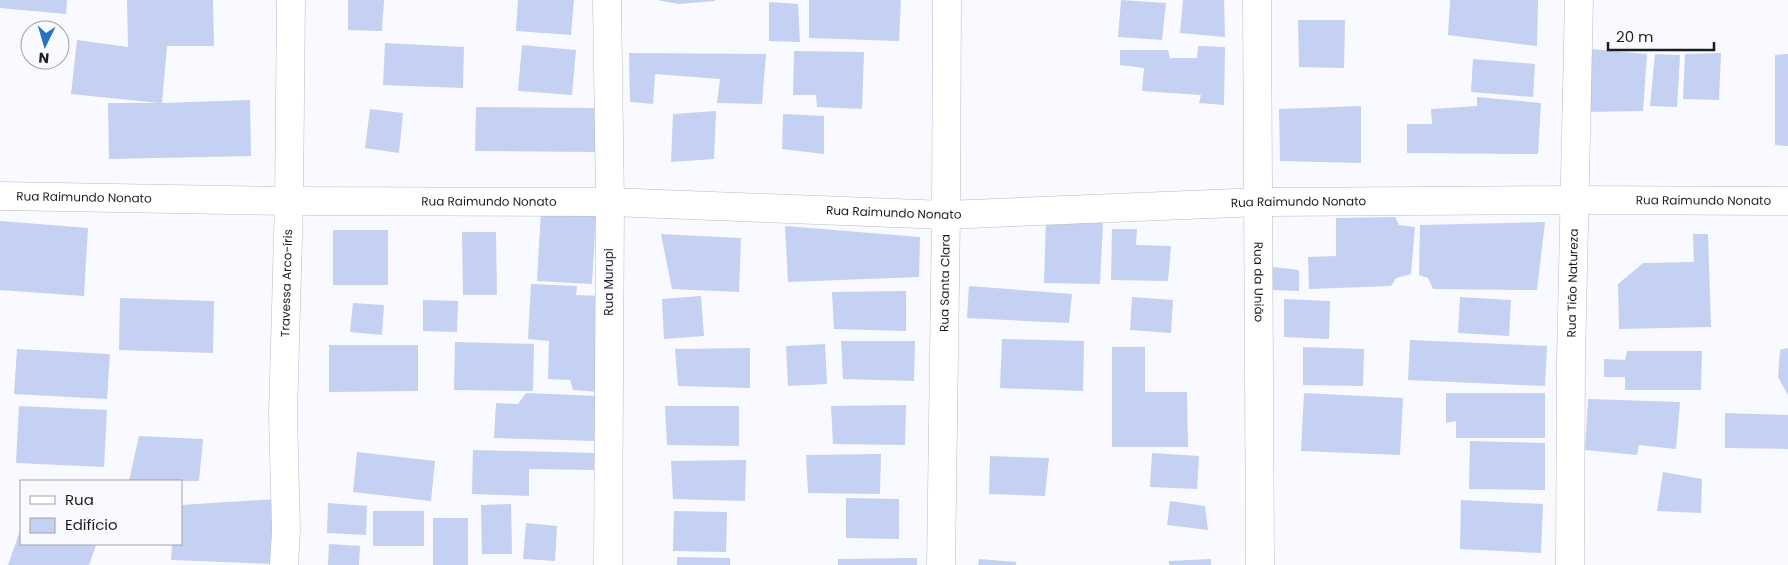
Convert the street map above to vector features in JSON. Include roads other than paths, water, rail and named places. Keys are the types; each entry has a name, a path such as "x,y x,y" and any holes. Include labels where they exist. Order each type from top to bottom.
{"street":[{"name":"Travessa Arco-íris","path":"284,565 286,530 283,414 289,200 291,0"},
{"name":"Rua Murupi","path":"607,0 610,202 608,565"},
{"name":"Rua Santa Clara","path":"941,565 946,215 946,0"},
{"name":"Rua da União","path":"1257,0 1260,202 1260,565"},
{"name":"Rua Tião Natureza","path":"1570,565 1571,360 1579,0"},
{"name":"Rua Raimundo Nonato","path":"0,196 610,202 946,215 1260,202 1788,201"}]}
